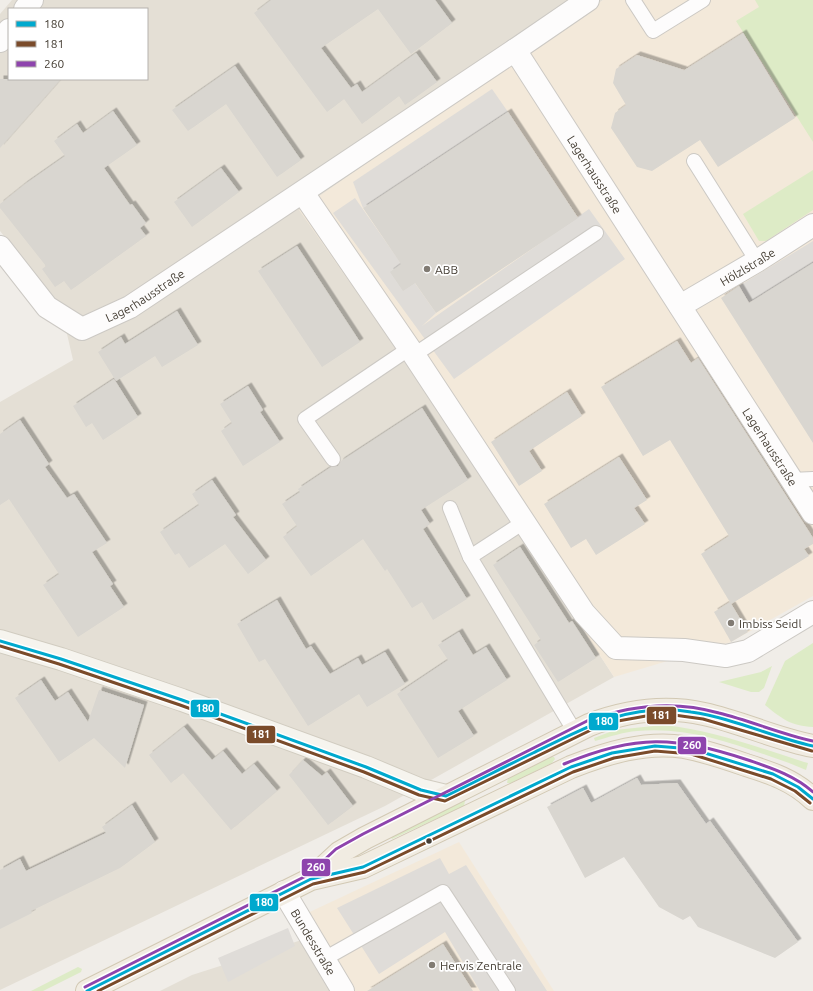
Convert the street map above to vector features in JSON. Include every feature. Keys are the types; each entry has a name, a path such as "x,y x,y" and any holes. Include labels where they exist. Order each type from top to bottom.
{"main road":[{"path":"311,879 339,853 365,838 575,732 608,718 646,710 676,710 704,714 813,746"},
{"path":"86,991 311,879 363,867 571,767 599,756 622,750 656,746 684,747 717,755 773,774 794,783 813,799"}],"street":[{"path":"26,8 32,0"},
{"path":"515,50 588,0"},
{"path":"0,41 8,31"},
{"name":"Lagerhausstraße","path":"0,247 47,307 82,329 130,307 303,193 515,50 813,513"},
{"path":"303,193 412,351 584,613 616,648 684,650 726,656 748,650 813,612"},
{"name":"Hölzlstraße","path":"680,306 757,261 813,225"},
{"path":"0,641 61,659 189,702 366,767 421,790 446,796"},
{"name":"Bundesstraße","path":"284,892 343,991"}],"lane":[{"path":"633,0 653,31 703,0"},
{"path":"694,161 757,261"},
{"path":"333,458 305,419 596,233"},
{"path":"792,480 813,479"},
{"path":"450,508 470,557 575,732"},
{"path":"470,557 524,522"},
{"path":"324,959 443,892 508,991"}],"shaded area":[{"path":"12,0 603,0 300,210 462,443 614,677 385,806 0,990 0,402 73,360 61,308 0,231 0,14"},
{"path":"603,0 813,0 813,596 731,642 614,677 462,443 299,210"},
{"path":"492,89 508,112 363,208 353,182"},
{"path":"355,198 436,313 422,326 589,209 625,259 454,379 333,213"},
{"path":"813,241 813,263 749,303 739,286"},
{"path":"459,842 554,991 347,991 299,917"},
{"name":"Hervis Zentrale","path":"440,858 449,874 466,865 547,991 480,991 445,932 379,974 337,908"},
{"path":"288,928 295,946 228,982 218,958"},
{"path":"311,937 346,991 160,991 192,975"}],"green space":[{"path":"755,0 813,0 813,142 736,21 759,7"},
{"path":"813,170 813,210 766,241 759,241 743,214"},
{"path":"813,643 813,727 787,721 765,705 785,661"},
{"path":"772,666 764,688 759,692 751,692 719,682 761,672"},
{"path":"663,725 681,727 717,735 752,745 808,763 806,770 734,744 696,734 657,730 637,731 595,741 594,738 615,730"},
{"path":"549,757 554,757 555,759 552,763 511,783 507,783 508,778"},
{"path":"462,801 465,801 464,806 392,839 389,835"},
{"path":"78,967 82,969 81,972 43,991 31,991"}],"building":[{"path":"271,0 435,0 452,23 411,54 378,9 321,48 351,88 357,84 362,92 416,53 437,82 405,105 399,96 362,124 344,99 327,112 254,13"},
{"path":"743,33 795,118 718,167 700,140 652,171 637,167 611,128 615,113 626,105 613,83 616,69 637,55 684,70 683,71"},
{"path":"235,66 301,160 277,177 226,104 188,131 172,110"},
{"path":"0,79 60,80 0,148"},
{"path":"113,111 137,145 104,168 130,205 132,204 146,223 140,228 146,236 71,290 64,281 55,287 42,269 46,266 0,208 0,204 25,184 65,156 54,141 77,124 83,133"},
{"path":"508,112 578,218 436,313 415,283 403,291 390,272 401,264 363,208"},
{"path":"221,168 239,192 192,227 174,202"},
{"path":"297,246 360,342 322,367 258,271"},
{"path":"813,263 813,443 721,298 739,286 749,303"},
{"path":"177,311 198,345 162,367 155,356 116,381 98,352 121,337 125,344"},
{"path":"677,341 691,363 698,358 813,538 813,544 804,549 809,556 731,604 701,554 729,536 670,440 643,456 601,387"},
{"path":"114,379 138,417 103,440 92,423 86,427 73,406"},
{"path":"248,386 263,410 260,412 280,442 243,466 221,431 232,423 220,404"},
{"path":"567,392 582,416 529,451 542,471 519,486 491,442"},
{"path":"422,408 468,480 421,510 430,524 423,529 467,599 433,620 422,602 412,608 387,569 385,571 363,539 311,576 283,537 297,526 282,504 300,492 298,489 331,467 338,466 341,461"},
{"path":"20,420 49,464 45,467 67,498 74,494 107,543 92,552 113,584 110,586 124,607 78,637 43,585 59,574 9,499 0,505 0,434"},
{"path":"619,457 647,500 634,508 645,524 596,555 586,539 571,548 544,504"},
{"path":"212,480 236,515 233,517 266,560 248,574 225,544 189,568 179,553 175,555 160,532 199,505 192,494"},
{"path":"520,547 569,623 572,621 596,658 558,682 534,645 541,640 493,565"},
{"path":"277,600 306,649 311,646 330,674 358,658 362,665 385,652 405,684 367,707 359,694 308,726 265,659 259,662 237,624"},
{"path":"730,602 748,632 731,642 714,612"},
{"path":"459,632 473,655 486,647 507,680 458,711 474,736 438,758 397,694 448,660 438,645"},
{"path":"41,680 55,701 68,692 88,722 99,690 144,705 125,768 94,738 59,762 15,698"},
{"path":"184,727 212,760 223,751 242,774 254,764 277,791 231,830 183,773 171,783 149,755"},
{"path":"303,760 322,776 327,772 353,806 328,825 289,775"},
{"path":"637,778 641,785 677,783 706,824 710,821 798,942 775,958 698,927 690,916 683,920 659,907 624,857 585,878 547,807 583,788 591,803"},
{"path":"132,805 155,842 120,868 31,911 32,913 0,929 0,870 20,859 26,871 106,833 102,827"},
{"name":"Hervis Zentrale","path":"443,944 473,991 367,991"}],"transit line":[{"name":"180","path":"0,641 61,659 182,700 366,767 421,790 446,796 590,726 628,714 648,711 669,710 707,715 813,746"},
{"name":"181","path":"0,646 59,664 180,705 364,772 419,795 445,801 591,730 618,721 646,716 674,715 703,719 812,751"},
{"name":"260","path":"85,987 308,875 336,849 363,834 587,721 619,711 636,708 652,706 685,707 702,709 731,716 789,735 813,741"},
{"name":"260","path":"564,764 613,747 635,743 677,743 699,746 722,752 765,766 798,781 813,792"},
{"name":"180","path":"87,991 311,879 363,867 571,767 612,753 655,746 692,749 773,774 798,787 813,799"},
{"name":"181","path":"98,991 313,884 365,872 573,772 614,758 655,751 691,754 771,779 795,791 810,803"}],"place":[{"name":"ABB","path":"427,269"},
{"name":"Imbiss Seidl","path":"731,623"},
{"name":"Hervis Zentrale","path":"432,965"}]}
